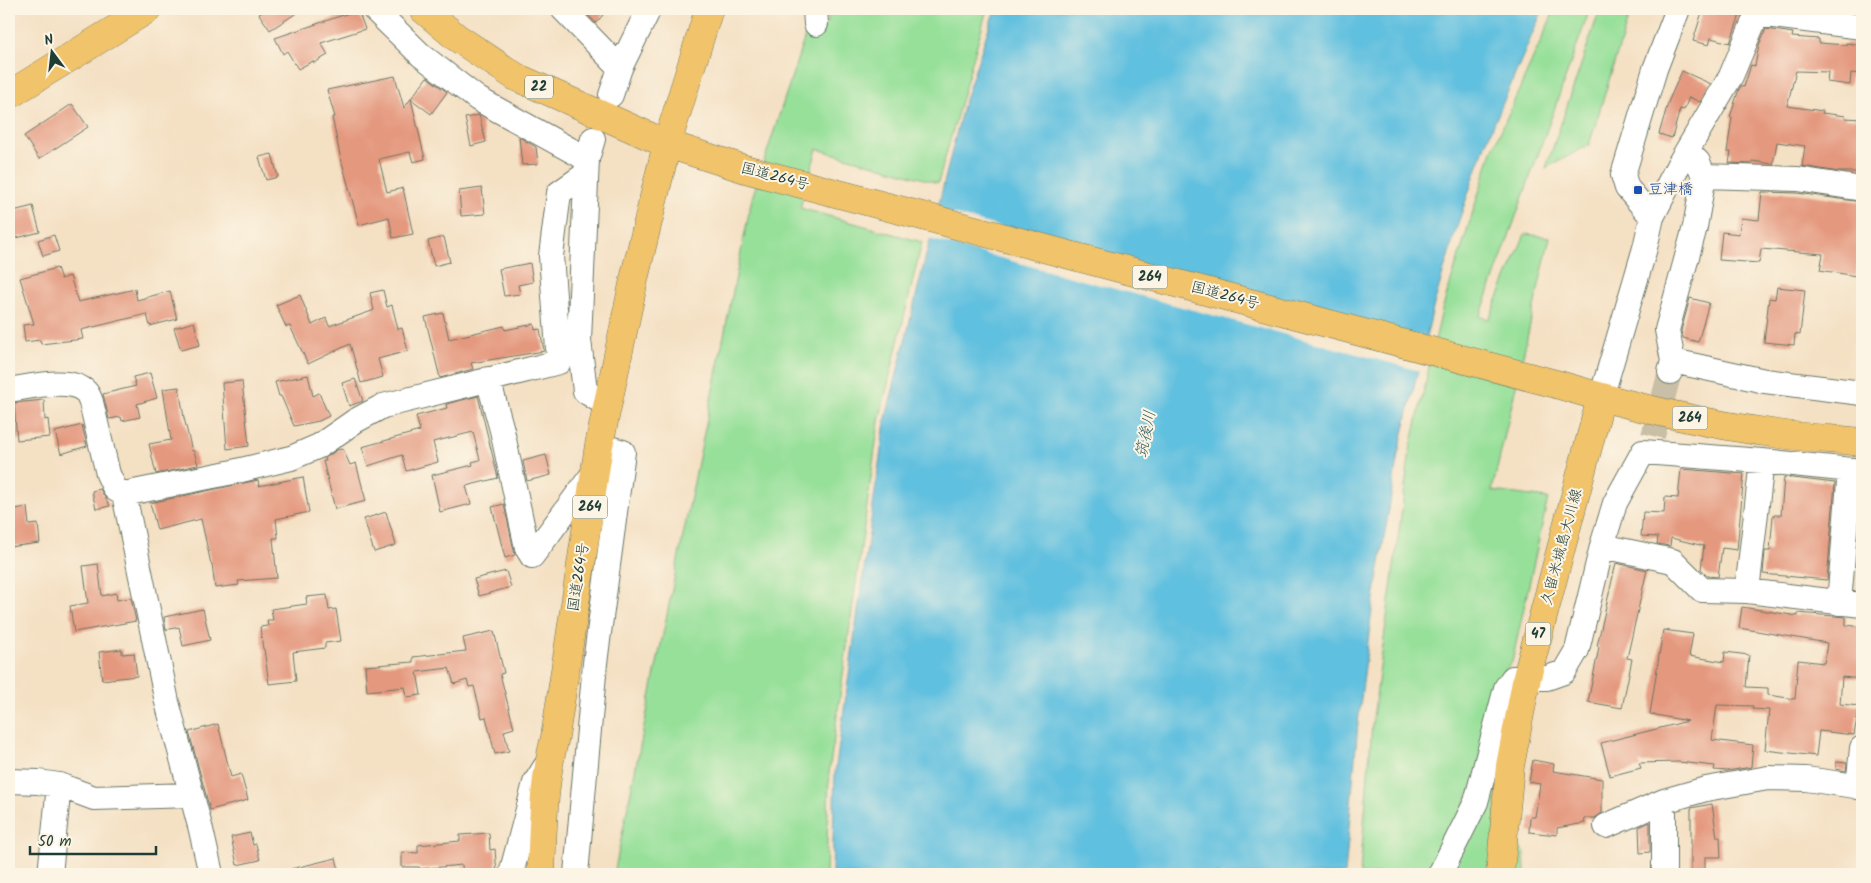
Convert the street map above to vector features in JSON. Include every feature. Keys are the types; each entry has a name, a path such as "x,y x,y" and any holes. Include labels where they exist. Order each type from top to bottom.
{"main road":[{"path":"9,95 148,9"},
{"name":"22","path":"423,9 456,37 516,77 667,144"},
{"path":"667,144 709,9"},
{"name":"国道264号","path":"541,874 548,761 555,737 598,458 635,275 667,144 745,169 1556,384 1602,398"},
{"name":"264","path":"1602,398 1710,423 1779,434 1862,442"},
{"name":"久留米城島大川線","path":"1500,874 1510,766 1527,676 1602,398"},
{"name":"264","path":"1779,434 1862,436"}],"street":[{"path":"374,9 421,55 478,99 589,158"},
{"path":"563,9 620,68"},
{"path":"611,95 620,68 649,9"},
{"path":"1652,217 1627,188 1623,175 1655,68 1678,9"},
{"path":"1602,398 1645,248 1652,217 1687,151 1731,76 1758,12 1862,27"},
{"path":"1687,151 1698,162 1704,176 1695,226 1667,330 1671,367 1862,393"},
{"path":"9,390 59,383 77,387 86,392 91,402 108,474 116,489 124,494 291,458 319,446 355,421 382,406 559,362 551,256 559,193 589,158"},
{"path":"589,158 579,340 585,390 608,406"},
{"path":"1704,176 1798,179 1862,188"},
{"path":"488,379 502,430 527,548 532,556 598,458 623,452 595,663 576,874"},
{"path":"1440,874 1476,802 1506,688 1513,678 1527,676 1547,678 1564,672 1577,650 1602,546 1615,503 1648,444 1856,471 1839,603"},
{"path":"1747,591 1762,460"},
{"path":"124,494 167,702 211,874"},
{"path":"1602,546 1674,560 1702,590 1747,591 1862,605"},
{"path":"1606,826 1664,801 1706,789 1768,778 1806,779 1860,787 1862,748"},
{"path":"511,874 534,783 548,761"},
{"path":"9,781 59,785 94,798 191,795"},
{"path":"50,874 59,785"},
{"path":"1664,801 1664,874"}],"green space":[{"path":"828,9 987,9 938,183 817,149 800,208 922,242 879,421 829,773 826,874 614,874 752,198 806,33 828,23"},
{"path":"1555,9 1590,9 1480,317 1489,319 1525,234 1550,237 1492,491 1548,498 1512,662 1500,677 1474,784 1432,874 1360,874 1372,725 1410,451 1442,310 1492,151"},
{"path":"1600,9 1631,9 1589,145 1546,168"},
{"path":"1500,754 1491,874 1449,874"},
{"path":"1513,837 1524,853 1525,874 1510,874"}],"water":[{"name":"筑後川","path":"995,9 1543,9 1485,145 1457,226 1434,304 1398,454 1371,617 1358,723 1345,874 832,874 835,773 885,422 963,106"}],"pier":[{"path":"934,209 1428,342 1420,371 926,238"}],"building":[{"path":"268,9 303,9 270,30 259,14"},
{"path":"582,9 608,9 596,23"},
{"path":"1703,9 1742,9 1730,43 1711,38 1709,45 1693,41"},
{"path":"358,10 365,29 321,43 328,55 298,69 287,51 283,54 275,38"},
{"path":"1766,29 1793,33 1792,37 1819,39 1819,43 1862,45 1862,74 1851,73 1850,85 1827,82 1828,72 1796,71 1787,106 1823,111 1822,113 1846,116 1845,118 1862,119 1862,172 1839,172 1802,166 1805,146 1777,142 1773,164 1752,161 1751,164 1729,163 1731,152 1727,152 1732,117 1730,117 1739,89 1741,86 1744,87 1751,65 1755,66 1759,45"},
{"path":"1682,71 1711,84 1700,102 1689,97 1684,110 1680,109 1672,138 1659,134 1669,100"},
{"path":"395,76 404,108 427,77 447,92 431,114 411,99 425,159 413,162 410,152 379,159 387,192 403,188 413,234 393,238 389,217 359,225 340,155 332,117 335,117 327,90"},
{"path":"72,104 88,127 39,159 24,136"},
{"path":"479,115 486,142 471,146 465,118"},
{"path":"519,137 536,147 538,164 522,165"},
{"path":"272,154 278,177 266,180 259,157"},
{"path":"482,188 485,214 461,216 459,191"},
{"path":"1762,192 1797,193 1862,202 1862,239 1856,276 1820,270 1823,254 1761,249 1759,263 1719,260 1722,232 1739,234 1741,218 1759,220"},
{"path":"33,206 40,232 9,240 9,212"},
{"path":"54,235 59,251 43,256 38,240"},
{"path":"444,237 450,262 434,266 428,241"},
{"path":"530,263 533,282 518,285 520,294 504,296 499,269"},
{"path":"57,268 61,279 70,276 78,302 135,289 137,300 170,291 177,319 150,326 147,314 81,330 83,339 41,344 40,340 25,342 23,325 34,324 20,278"},
{"path":"1777,287 1805,290 1800,335 1795,334 1794,345 1764,342 1769,298 1775,299"},
{"path":"383,290 387,307 392,305 398,329 402,328 408,351 378,359 383,377 361,383 350,344 308,364 290,326 286,327 276,305 300,295 312,325 326,318 329,326 374,310 370,293"},
{"path":"1690,298 1709,303 1698,342 1683,338 1681,331"},
{"path":"443,313 449,339 504,326 505,330 534,324 535,330 540,329 544,351 471,363 473,369 440,378 425,317"},
{"path":"194,322 200,345 181,350 174,328"},
{"path":"150,373 157,398 137,404 140,417 122,421 121,417 109,419 103,394 136,386 133,377"},
{"path":"308,375 313,396 319,393 329,416 319,421 294,426 281,396 279,396 275,382"},
{"path":"355,379 363,401 349,406 342,383"},
{"path":"242,381 249,446 227,449 222,383"},
{"path":"179,387 192,451 194,451 198,465 156,474 149,444 171,440 163,389"},
{"path":"478,396 498,478 466,486 471,504 440,512 432,475 473,465 472,462 480,460 473,432 433,442 438,462 406,471 402,455 368,466 362,447 420,431 416,416 447,408 446,404"},
{"path":"44,400 45,420 48,419 50,437 17,440 14,403"},
{"path":"82,425 87,446 61,454 55,432"},
{"path":"343,449 350,465 356,463 366,501 335,509 323,461 326,461 325,458 337,450"},
{"path":"546,455 551,475 527,481 523,461"},
{"path":"1681,469 1744,474 1737,550 1722,548 1718,577 1708,576 1701,569 1704,546 1671,538 1670,546 1657,544 1658,537 1641,536 1643,512 1664,513 1665,497 1678,498"},
{"path":"303,477 309,512 276,519 278,538 273,538 277,578 238,581 239,585 215,588 212,564 201,519 157,530 150,503 258,480 259,486"},
{"path":"1784,477 1835,483 1827,580 1763,574 1765,551 1770,551 1773,515 1781,515"},
{"path":"100,489 110,506 96,509 92,491"},
{"path":"504,504 515,555 505,558 492,507"},
{"path":"27,507 29,525 38,524 40,543 9,547 9,510"},
{"path":"386,512 396,545 374,552 364,519"},
{"path":"1860,517 1862,517 1862,545 1858,544"},
{"path":"1616,563 1647,570 1627,658 1632,659 1622,708 1588,702 1599,647 1597,646"},
{"path":"98,564 102,596 116,593 117,600 131,598 136,621 74,632 70,606 88,603 83,566"},
{"path":"506,571 511,587 479,596 474,579"},
{"path":"327,595 329,610 336,609 341,641 325,643 325,648 293,652 296,681 269,684 260,627 268,626 267,620 273,620 271,609 307,604 306,597"},
{"path":"1742,607 1798,616 1798,613 1846,617 1846,625 1862,627 1862,679 1842,677 1840,704 1859,706 1854,735 1819,731 1816,756 1765,750 1769,710 1752,709 1753,706 1717,705 1712,740 1753,745 1751,767 1727,771 1714,770 1715,766 1679,762 1639,763 1641,768 1610,776 1601,743 1688,721 1650,714 1663,630 1693,634 1689,656 1724,662 1725,652 1749,655 1746,687 1768,688 1768,695 1795,699 1798,660 1824,663 1827,643 1739,628"},
{"path":"203,609 210,640 183,646 179,627 166,630 164,617"},
{"path":"494,631 504,673 500,674 514,728 504,731 509,751 495,754 486,717 482,718 474,686 469,687 467,680 454,684 449,668 417,672 421,695 407,697 405,687 367,691 365,666 413,662 413,657 466,651 463,638"},
{"path":"122,649 122,654 134,653 137,676 102,680 99,652"},
{"path":"218,724 231,777 241,774 248,800 210,810 189,732"},
{"path":"1533,760 1554,764 1553,771 1602,779 1602,813 1595,818 1584,818 1585,823 1557,828 1557,835 1529,832 1530,817 1535,817 1540,784 1529,782"},
{"path":"1836,762 1847,763 1846,771 1836,769"},
{"path":"1712,804 1717,837 1720,837 1721,857 1705,857 1705,874 1691,874 1691,808"},
{"path":"1650,822 1650,852 1640,853 1639,827"},
{"path":"250,833 253,845 256,844 260,860 237,865 231,837"},
{"path":"489,833 490,850 495,849 497,874 463,874 462,865 420,869 419,867 402,867 402,852 418,853 418,845 460,841 460,835"},
{"path":"336,858 340,874 292,874 291,869"}],"tunnel":[{"path":"1653,436 1670,372"}],"place":[{"name":"豆津橋","path":"1638,190"}]}
